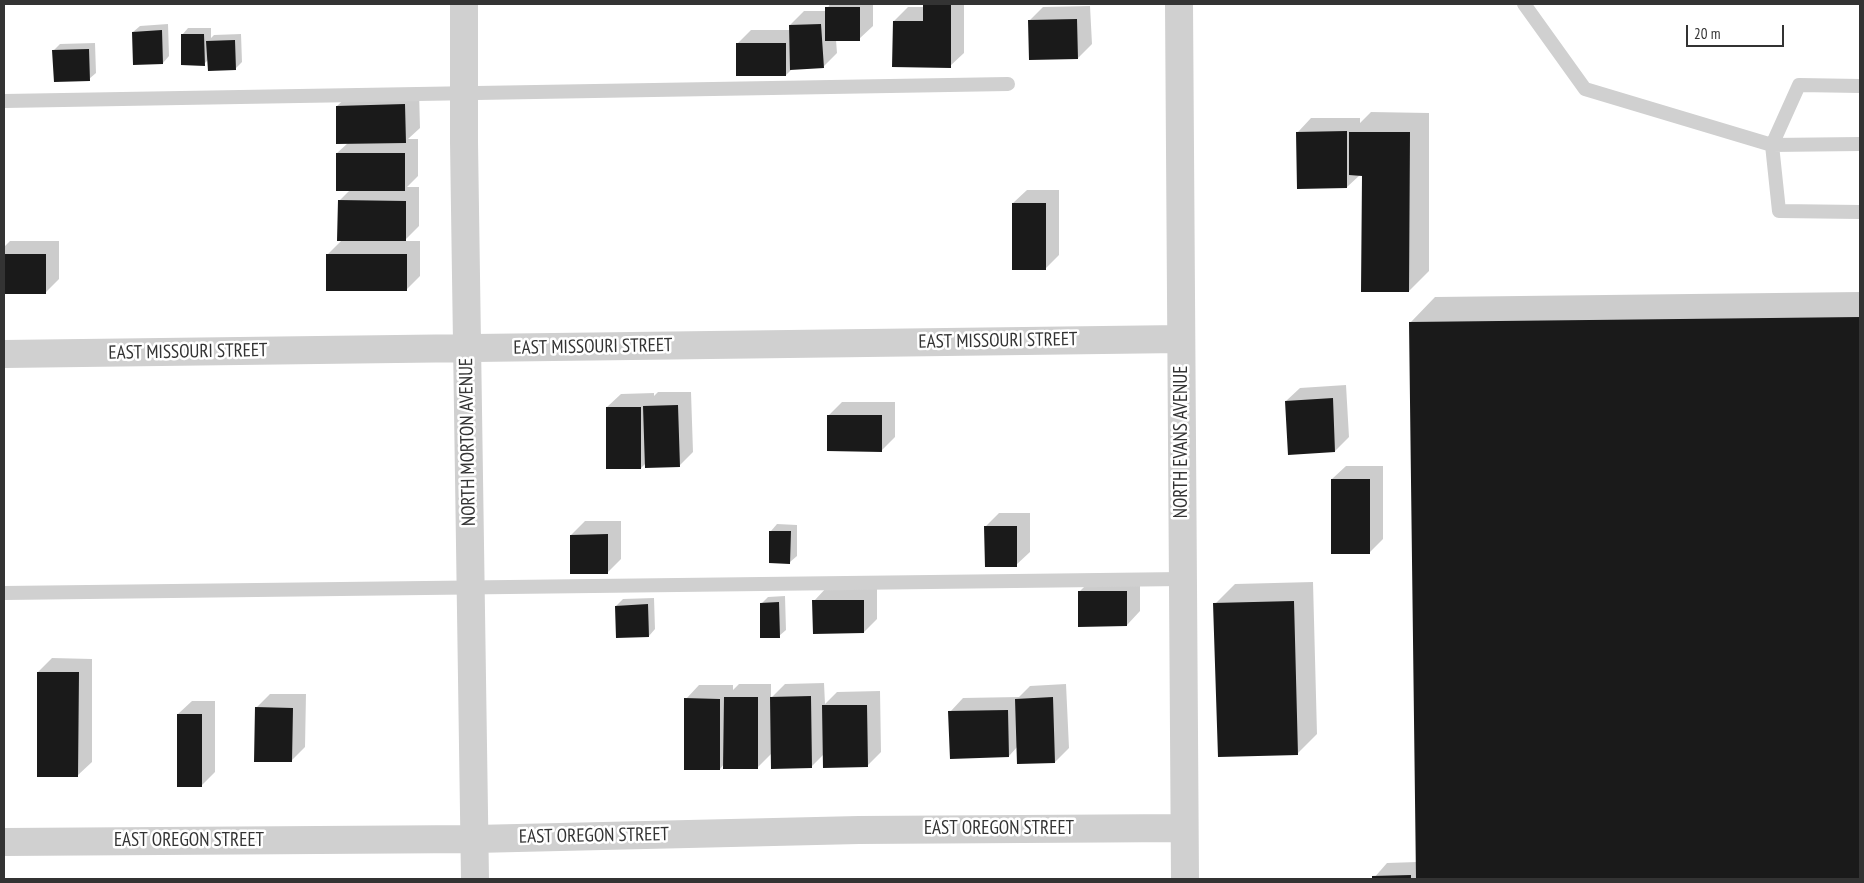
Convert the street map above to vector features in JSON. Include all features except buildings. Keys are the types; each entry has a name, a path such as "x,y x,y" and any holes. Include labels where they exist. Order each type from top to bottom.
{"street":[{"name":"NORTH MORTON AVENUE","path":"464,4 475,879"},
{"name":"NORTH EVANS AVENUE","path":"1179,4 1185,879"},
{"name":"EAST MISSOURI STREET","path":"4,354 1182,339"},
{"name":"EAST OREGON STREET","path":"4,842 475,839 860,830 1184,828"}],"lane":[{"path":"1524,4 1585,90 1772,145 1860,144"},
{"path":"4,101 464,95 1008,84"},
{"path":"1860,86 1799,85 1772,145 1780,211 1860,212"},
{"path":"4,593 1183,579"}]}
